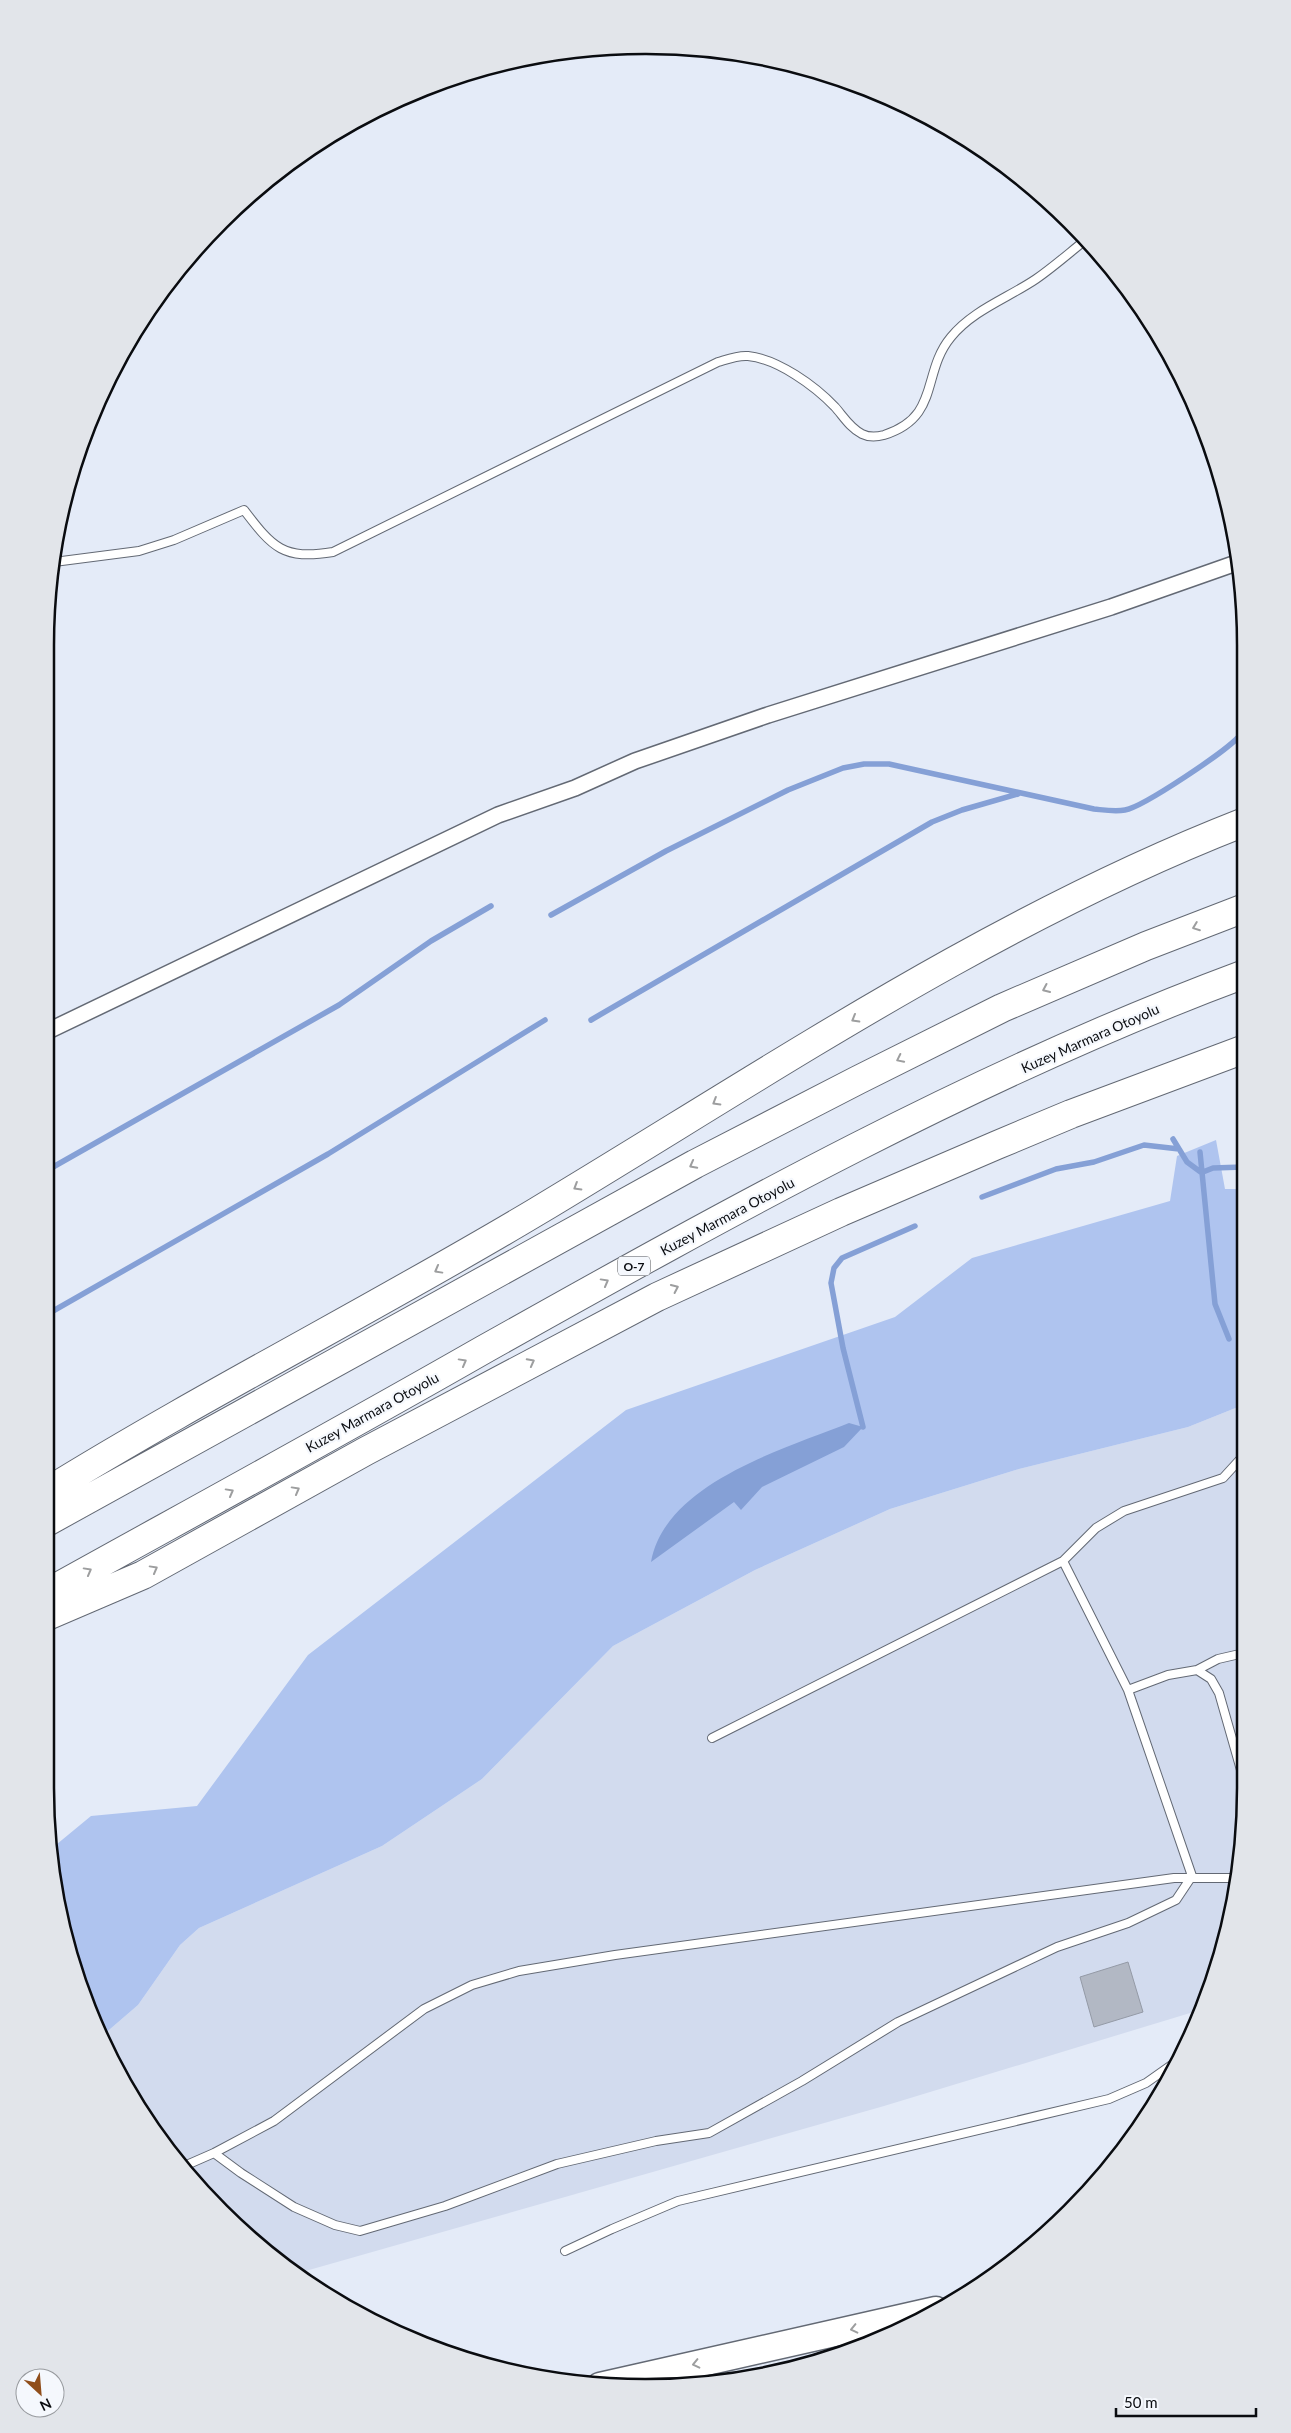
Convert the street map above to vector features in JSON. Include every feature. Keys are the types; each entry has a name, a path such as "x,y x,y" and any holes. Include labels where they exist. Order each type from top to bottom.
{"highway":[{"path":"889,1000 969,939 1165,838 1237,804"},
{"path":"54,1488 336,1325 440,1269 954,962 1078,897 1150,862 1237,824"},
{"path":"54,1518 695,1164 858,1080 1002,1008 1146,946 1237,911"},
{"name":"Kuzey Marmara Otoyolu","path":"54,1589 597,1286 765,1195 1058,1050 1237,977"},
{"path":"54,1613 143,1575 366,1451 657,1297 913,1180 1071,1114 1237,1052"},
{"path":"1159,1080 1237,1063"},
{"path":"632,2379 912,2315"}],"street":[{"path":"54,1028 498,815 575,788 634,760 768,715 1111,607 1232,565"}],"lane":[{"path":"60,561 139,551 174,540 244,510 267,540 282,549 298,555 333,552 718,362 746,356 761,358 795,375 818,390 855,430 863,435 883,436 898,429 922,409 928,396 935,366 941,352 951,337 966,322 1036,279 1080,245"},
{"path":"712,1738 1062,1561 1096,1528 1124,1511 1223,1478 1237,1463"},
{"path":"1062,1561 1128,1690 1192,1876"},
{"path":"1128,1690 1168,1675 1197,1670 1218,1659 1237,1655"},
{"path":"1197,1670 1211,1679 1219,1692 1237,1756"},
{"path":"214,2153 241,2174 294,2207 335,2225 360,2231 445,2206 557,2164 656,2141 709,2133 802,2081 898,2022 1057,1947 1128,1923 1176,1900 1192,1876"},
{"path":"189,2164 214,2153 274,2121 424,2010 472,1985 519,1971 615,1955 1192,1876 1230,1878"},
{"path":"565,2252 612,2229 678,2201 1109,2099 1146,2083 1165,2069"}],"shaded area":[{"path":"1216,1140 1225,1189 1237,1189 1237,1407 1188,1427 1019,1469 890,1509 755,1570 613,1646 482,1779 382,1846 199,1928 180,1945 138,2005 107,2032 85,1978 74,1941 65,1903 57,1844 91,1816 197,1806 308,1655 626,1410 895,1317 972,1258 1170,1201 1177,1156"},
{"path":"1237,1407 1236,1826 1226,1903 1206,1978 1193,2012 884,2106 305,2271 255,2232 227,2206 176,2148 153,2116 133,2083 107,2032 138,2005 180,1945 199,1928 382,1846 482,1779 613,1646 755,1570 890,1509 1019,1469 1188,1427"},
{"path":"849,1423 863,1427 844,1447 762,1487 741,1510 734,1502 651,1562 661,1534 679,1511 703,1490 761,1458"}],"building":[{"path":"1128,1962 1143,2012 1094,2027 1080,1977"}],"waterway":[{"path":"551,915 666,851 788,790 843,768 864,764 889,764 1094,809 1121,811 1135,806 1167,789 1221,752 1237,738"},
{"path":"591,1020 932,822 962,810 1018,794"},
{"path":"54,1166 339,1005 431,941 491,906"},
{"path":"54,1310 328,1154 545,1020"},
{"path":"1173,1139 1187,1162 1202,1173"},
{"path":"982,1197 1056,1169 1094,1162 1144,1145 1179,1149"},
{"path":"1200,1152 1215,1304 1229,1339"},
{"path":"1203,1172 1213,1168 1237,1167"},
{"path":"863,1427 843,1348 831,1283 834,1268 842,1258 915,1226"}]}
